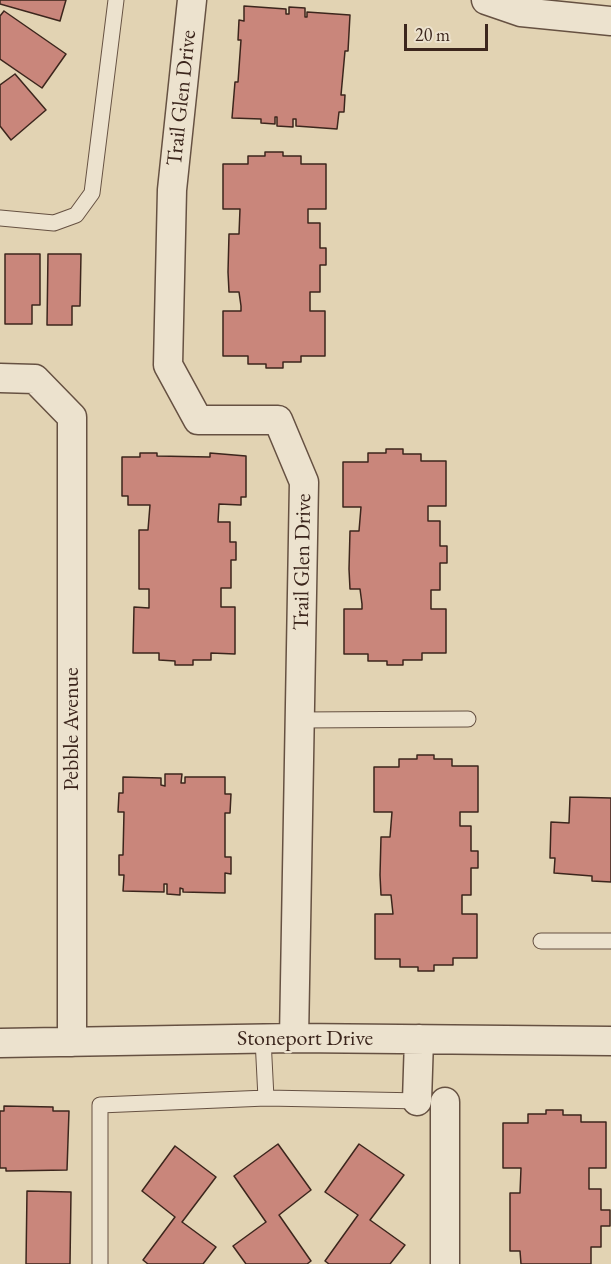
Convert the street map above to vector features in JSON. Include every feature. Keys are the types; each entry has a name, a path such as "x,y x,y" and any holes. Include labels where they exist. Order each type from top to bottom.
{"street":[{"name":"Trail Glen Drive","path":"192,0 172,189 168,365 198,420 278,420 304,483 294,1038"},
{"path":"486,0 521,12 611,21"},
{"name":"Pebble Avenue","path":"0,378 35,380 72,417 72,1042"},
{"name":"Stoneport Drive","path":"0,1043 294,1038 611,1041"},
{"path":"419,1040 431,1102 445,1264"}],"lane":[{"path":"0,218 54,223 76,215 92,193 116,0"},
{"path":"300,720 468,719"},
{"path":"541,941 611,941"},
{"path":"263,1039 266,1098"},
{"path":"100,1264 100,1105 266,1098 431,1102"}],"building":[{"path":"0,0 66,0 60,21 0,4"},
{"path":"244,6 286,9 286,14 289,14 289,7 305,8 305,17 307,17 307,12 350,15 348,51 345,51 341,95 345,95 344,112 339,112 337,129 296,126 296,119 293,119 293,127 277,126 277,117 275,117 275,124 261,123 261,119 232,118 235,82 238,82 241,40 238,40 239,20 244,21"},
{"path":"4,11 66,54 42,88 0,59 0,16"},
{"path":"15,74 46,110 11,140 0,126 0,85"},
{"path":"265,152 283,152 283,156 301,156 301,164 326,164 326,209 308,209 308,223 320,223 320,248 326,248 326,265 320,265 320,292 310,292 310,311 325,311 325,356 301,356 301,362 283,362 283,368 266,368 266,364 248,364 248,356 223,356 223,311 241,311 241,306 239,292 229,292 228,272 229,234 239,234 240,209 223,209 223,164 248,164 248,156 265,156"},
{"path":"5,254 40,254 40,305 32,305 32,324 5,324"},
{"path":"48,254 81,254 80,306 72,306 72,325 47,325"},
{"path":"386,449 403,449 403,454 421,454 421,461 446,461 446,506 428,506 428,521 440,521 440,546 447,546 447,563 440,563 440,590 431,590 431,609 446,609 446,653 422,653 422,660 403,660 403,665 387,665 387,661 368,661 368,654 344,654 344,609 362,609 362,604 360,589 350,589 349,569 350,531 359,531 361,507 343,507 343,462 368,462 368,453 386,453"},
{"path":"140,453 157,453 157,456 210,457 210,453 246,456 246,497 241,497 241,505 219,504 218,522 230,522 230,542 236,542 236,560 231,560 231,588 221,588 221,607 235,607 235,654 211,653 211,660 193,660 193,665 175,665 175,661 159,660 159,653 133,653 134,607 149,608 149,589 139,589 139,530 148,530 150,505 128,505 128,496 122,496 122,457 140,457"},
{"path":"417,755 434,755 434,759 452,759 452,766 478,766 478,812 460,812 460,826 471,826 471,851 478,851 478,868 471,868 471,895 462,895 462,914 477,914 477,958 453,958 453,965 434,965 434,971 418,971 418,967 400,967 400,959 375,959 375,914 393,914 391,895 381,895 380,875 381,837 390,837 392,812 374,812 374,767 399,767 399,759 417,759"},
{"path":"165,774 182,774 181,783 185,783 185,777 225,777 225,794 231,794 230,813 225,813 225,857 231,857 231,874 225,873 225,893 183,892 180,888 180,895 167,894 167,884 164,884 164,892 123,891 124,875 119,875 119,855 123,855 124,812 118,812 119,793 123,793 123,777 161,778 161,785 165,786"},
{"path":"570,797 611,798 611,882 592,881 592,876 554,873 555,858 550,858 551,822 569,823"},
{"path":"4,1106 53,1107 53,1111 69,1111 67,1170 6,1171 6,1168 0,1168 0,1111 4,1111"},
{"path":"546,1110 563,1110 563,1115 581,1115 581,1122 606,1122 606,1168 589,1168 589,1189 601,1189 601,1210 610,1210 610,1226 601,1226 601,1247 591,1247 591,1264 521,1264 520,1251 510,1251 510,1193 520,1193 521,1168 503,1168 503,1123 528,1123 528,1114 546,1114"},
{"path":"278,1144 311,1190 279,1215 311,1261 307,1264 246,1264 233,1246 266,1222 234,1176"},
{"path":"359,1144 404,1175 370,1220 405,1245 390,1264 329,1264 325,1261 358,1215 325,1192"},
{"path":"175,1146 216,1177 182,1222 216,1247 203,1264 148,1264 143,1260 175,1217 142,1191"},
{"path":"27,1191 71,1192 70,1264 26,1264"}]}
